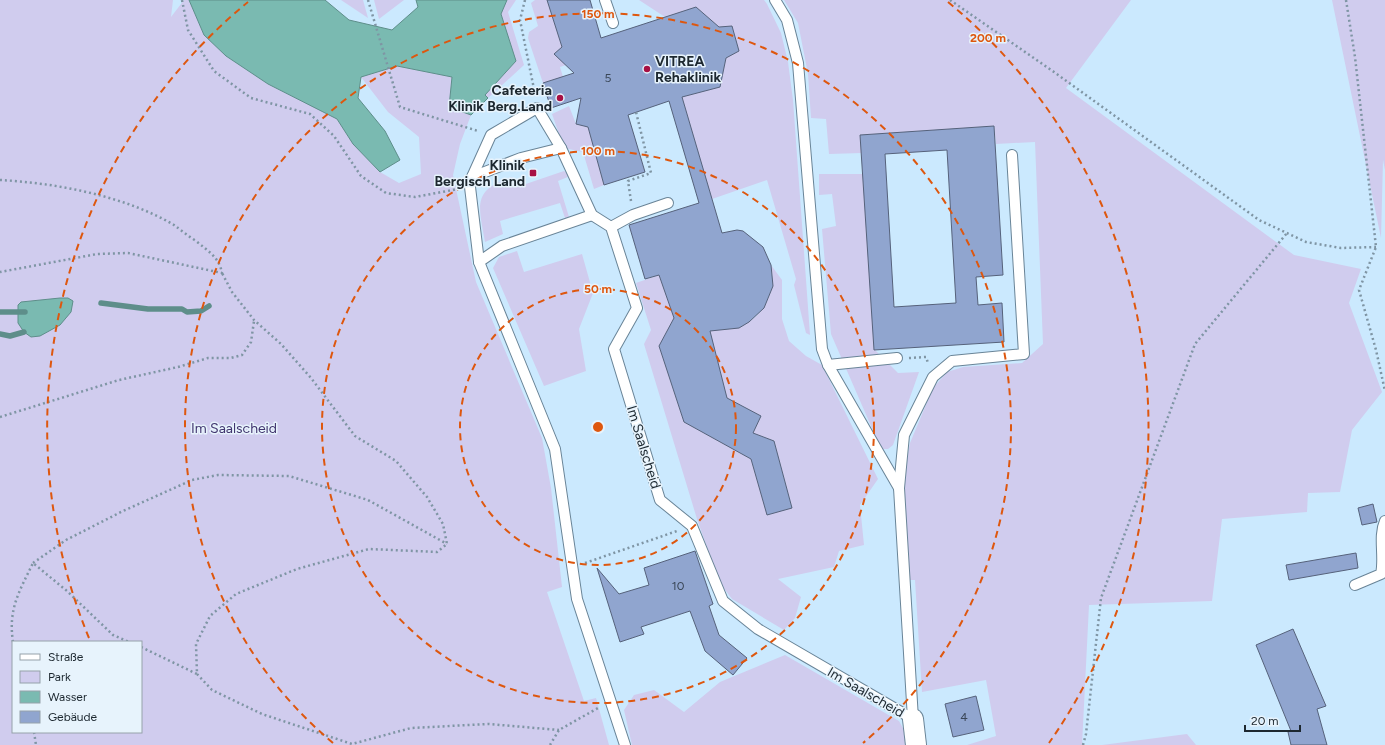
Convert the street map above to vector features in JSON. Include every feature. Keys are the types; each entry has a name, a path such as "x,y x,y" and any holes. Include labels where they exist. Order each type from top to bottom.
{"street":[{"name":"Im Saalscheid","path":"914,720 916,745"}],"lane":[{"path":"605,0 613,23"},
{"path":"775,0 787,20 798,63 822,349 828,365 899,488"},
{"path":"625,745 577,600 555,449 479,262 471,182 491,135 537,108 561,148 592,215 611,227 634,215 668,203"},
{"path":"471,182 521,158 561,148"},
{"name":"Im Saalscheid","path":"914,720 899,488 904,435 933,377 952,361 1024,354 1012,155"},
{"path":"479,262 502,246 592,215"},
{"name":"Im Saalscheid","path":"611,227 637,308 614,349 660,500 692,526 723,602 758,629 914,720"},
{"path":"828,365 897,358"},
{"path":"1355,585 1381,574 1384,564 1382,528 1385,521"}],"path":[{"path":"182,0 188,30 214,71 251,98 310,114 334,136 361,176 386,193 415,197 471,182"},
{"path":"368,0 373,22 400,107 491,135"},
{"path":"525,0 520,20 537,108"},
{"path":"950,0 1054,72 1259,220 1306,242 1341,248 1376,247"},
{"path":"1346,0 1376,247 1359,290 1376,350 1385,391"},
{"path":"634,215 628,181 651,173 636,112"},
{"path":"0,180 34,182 130,205 174,225 214,255 220,264 222,273 232,292 254,320 281,344 311,378 355,436 396,461 427,497 443,524 447,544"},
{"path":"1083,745 1086,734 1101,598 1195,344 1287,233"},
{"path":"0,272 97,254 128,253 222,273"},
{"path":"0,417 119,380 178,367 208,358 231,358 242,355 251,342 254,320"},
{"path":"13,641 11,625 16,598 33,563 66,540 192,480 218,476 289,476 368,500 447,544"},
{"path":"573,568 661,536"},
{"path":"197,674 196,644 210,616 236,594 297,569 369,549 437,552 447,544"},
{"path":"33,563 67,591 113,635 127,641"},
{"path":"142,647 197,674 212,690 262,714 351,745 411,728 489,724 560,730"},
{"path":"550,745 560,730 610,700"},
{"path":"34,733 36,745"}],"green space":[{"name":"Im Saalscheid","path":"0,0 173,0 171,17 184,0 189,0 204,35 226,56 268,84 337,119 353,144 380,172 399,183 421,174 419,137 388,112 361,77 397,66 452,77 449,107 471,115 460,144 453,175 476,282 542,438 551,488 562,587 547,592 584,701 596,698 609,745 0,745"},
{"path":"341,0 363,0 368,18"},
{"path":"374,0 404,0 379,19"},
{"path":"507,0 516,0 508,12 524,65 488,98 485,95 516,61 500,14"},
{"path":"535,0 547,0 562,47 555,54 566,65 560,67 563,77 543,83 528,38 529,32 538,26 531,3"},
{"path":"639,0 764,0 767,4 781,33 788,62 793,100 810,335 806,333 794,285 796,279 767,180 712,199 682,97 720,87 726,58 739,50 732,27 719,27 696,7 665,17"},
{"path":"784,0 1131,0 1066,88 1294,255 1361,269 1349,303 1382,392 1352,430 1340,492 1308,493 1307,512 1222,519 1212,601 1089,605 1082,745 967,745 996,736 986,680 922,692 915,580 907,580 901,489 910,443 933,388 947,372 963,367 1022,363 1043,344 1035,142 996,144 994,126 861,135 862,153 829,154 826,119 811,118 808,74 798,23"},
{"path":"1332,0 1385,0 1385,170 1383,160 1381,238"},
{"path":"569,106 576,124 588,127 604,185 594,189 583,152 564,148 552,114"},
{"path":"564,171 570,176 558,181 569,217 565,218 560,203 500,221 503,234 485,242 480,209 484,194 490,188 499,182 512,177 517,187"},
{"path":"819,174 863,174 875,350 898,373 919,372 893,445 888,449 881,449 831,334 822,229 836,226 832,194 819,195"},
{"path":"517,251 524,272 582,254 593,293 579,329 586,371 544,386 493,268 499,257"},
{"path":"771,265 782,280 782,319 789,341 806,356 822,365 878,479 860,505 864,545 839,551 834,567 778,579 801,597 795,618 784,630 732,599 719,582 697,519 644,344 651,330 636,283 659,275 674,318 659,346 684,422 751,459 768,515 792,507 774,441 753,433 761,416 727,398 709,328 723,329 737,327 748,322 758,314 770,293 772,279"},
{"path":"785,655 899,721 908,737 908,745 632,745 624,710 634,695 654,690 684,712 720,682"},
{"path":"1187,734 1196,745 1102,745"}],"water":[{"path":"189,0 325,0 349,20 392,30 418,7 416,0 507,0 501,14 516,61 485,95 488,98 471,115 449,107 452,77 397,66 361,77 358,98 385,131 400,160 380,172 353,144 337,119 268,84 226,56 204,35"},
{"path":"68,298 73,301 71,312 60,325 40,336 31,337 24,332 18,323 18,305 21,302"}],"building":[{"path":"547,0 590,0 601,38 696,7 719,27 732,26 739,51 726,58 720,87 682,97 722,233 737,230 743,231 763,247 771,265 773,286 764,308 749,322 739,328 710,331 727,398 761,416 753,433 774,441 792,508 767,515 751,459 684,422 659,346 674,318 659,275 645,279 629,225 699,203 669,101 628,115 645,172 604,185 588,127 576,124 581,98 551,108 547,96 543,83 574,73 554,54 562,47"},
{"path":"994,126 1003,275 976,277 978,305 1002,303 1004,342 874,350 860,135","holes":["947,150 956,303 894,307 885,154"]},
{"path":"1373,504 1377,522 1362,525 1358,508"},
{"path":"695,551 713,604 709,606 719,635 747,658 733,675 705,651 690,611 641,627 644,634 620,642 597,568 619,594 649,585 644,568"},
{"path":"1356,553 1358,568 1289,580 1286,565"},
{"path":"1293,629 1326,706 1317,709 1327,745 1291,745 1288,732 1291,731 1256,645"},
{"path":"976,696 984,730 953,737 945,704"}],"waterway":[{"path":"101,303 148,309 182,309 187,312 201,311 209,306"},
{"path":"0,312 25,312"},
{"path":"0,334 10,336 24,332"}],"place":[{"name":"VITREA Rehaklinik","path":"647,69"},
{"name":"Cafeteria Klinik Berg.Land","path":"560,98"},
{"name":"Klinik Bergisch Land","path":"533,173"}]}
